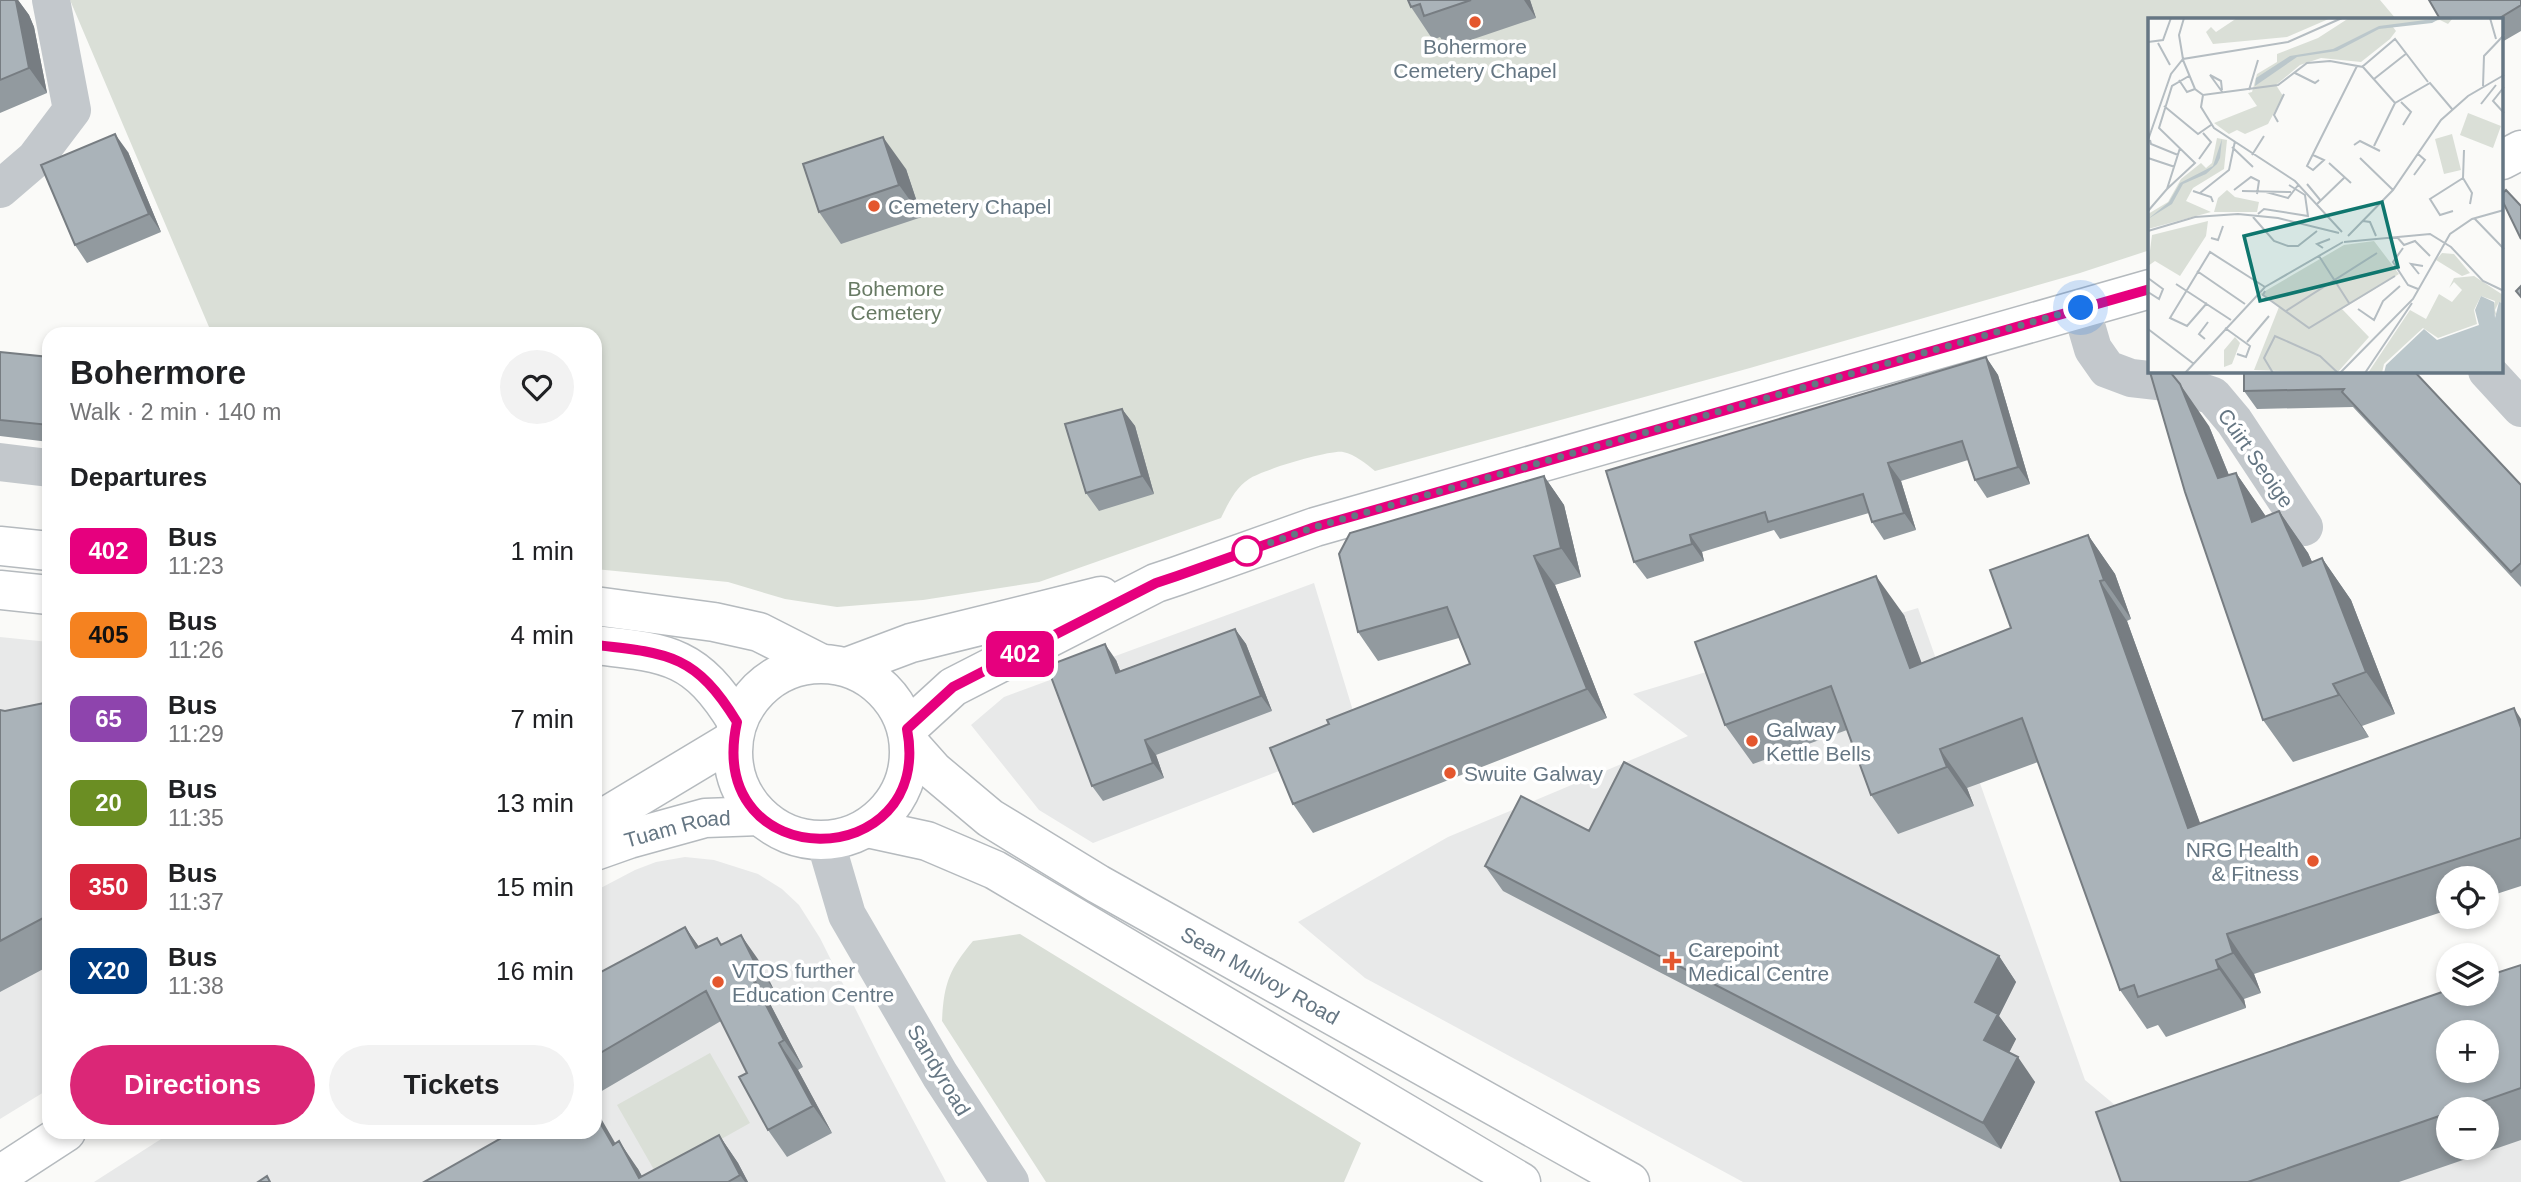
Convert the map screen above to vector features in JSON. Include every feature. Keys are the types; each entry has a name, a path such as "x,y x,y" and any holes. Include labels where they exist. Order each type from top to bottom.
{"main road":[{"path":"2504,159 2521,150"},
{"path":"602,607 715,622 759,632 834,665 867,676 885,690 899,708 908,736 910,758 906,779 896,799 883,815 867,828 847,836 825,840 801,838 779,831 745,799 736,777 733,759 735,731 755,692 784,671 802,665 834,665 911,643 1156,583 1315,527 2148,290"},
{"path":"0,546 42,550"},
{"path":"908,736 953,687 1156,583"},
{"path":"0,590 42,594"},
{"path":"602,646 636,649 679,660 703,677 720,695 735,731"},
{"name":"Tuam Road","path":"602,818 735,731"},
{"name":"Sean Mulvoy Road","path":"908,736 934,771 990,818 1087,877 1630,1182"},
{"name":"Tuam Road","path":"602,849 705,818 760,816"},
{"name":"Sean Mulvoy Road","path":"867,828 927,841 995,870 1521,1182"},
{"path":"0,1175 55,1139"}],"street":[{"path":"0,189 35,159 72,110 51,0"},
{"name":"Cúirt Seoige","path":"2081,308 2092,349 2107,369 2131,378 2175,383 2213,396 2234,421 2304,527"},
{"path":"2489,373 2521,408"},
{"path":"0,462 42,467"},
{"name":"Sandyroad","path":"825,840 847,915 940,1075 1010,1182"}],"shaded area":[{"path":"1314,583 1357,724 1336,749 1093,843 1039,810 971,725 1004,697"},
{"path":"1918,608 2085,1080 2122,1111 2436,998 2436,1006 2499,1006 2499,984 2521,967 2521,1182 1743,1182 1365,978 1298,922 1448,837 1688,736 1633,694"},
{"path":"0,637 42,641 42,1093 0,1119"},
{"name":"VTOS further Education Centre","path":"685,857 714,860 758,874 782,889 799,905 820,938 946,1182 94,1182 161,1139 602,1139 602,887 656,862"}],"green space":[{"name":"Bohemore Cemetery","path":"70,0 2380,0 2395,18 2148,18 2148,251 2080,273 1750,368 1375,471 1356,457 1343,452 1296,461 1249,479 1232,497 1221,518 1039,582 923,600 837,607 785,599 728,582 602,570 602,327 209,327"},
{"path":"1020,934 1361,1143 1344,1182 1046,1182 942,1021 949,978 958,960 973,941"},
{"path":"710,1053 750,1123 657,1175 617,1105"}],"building":[{"path":"0,0 16,1 29,68 0,80"},
{"path":"1408,0 1471,0 1424,16 1420,4 1411,7"},
{"path":"2429,0 2521,0 2521,5 2500,18 2439,18"},
{"path":"115,134 149,214 75,245 41,165"},
{"path":"883,137 899,185 819,212 803,164"},
{"path":"2506,190 2521,206 2521,239 2504,204"},
{"path":"0,352 42,356 42,424 0,420"},
{"path":"1986,357 2018,467 1975,480 1962,441 1888,463 1904,513 1872,522 1863,494 1768,522 1765,512 1690,535 1692,544 1634,562 1606,471"},
{"path":"2150,373 2171,373 2180,384 2218,478 2236,473 2252,522 2279,511 2303,566 2322,558 2366,672 2333,684 2339,695 2263,720 2185,492"},
{"path":"2244,373 2416,373 2521,485 2521,563 2511,572 2342,392 2344,389 2244,391"},
{"path":"1122,409 1142,476 1086,493 1065,424"},
{"path":"1544,476 1561,548 1534,556 1587,689 1293,804 1270,748 1329,724 1327,720 1470,664 1447,607 1358,632 1339,554 1350,533"},
{"path":"2088,535 2104,580 2100,581 2188,828 2514,708 2521,728 2521,838 2227,934 2233,953 2216,960 2219,969 2138,997 2134,985 2120,990 2022,718 1940,749 1947,767 1871,795 1831,686 1725,725 1695,642 1876,576 1910,668 2011,628 1990,570"},
{"path":"1235,629 1261,696 1145,740 1153,763 1092,786 1047,666 1105,644 1116,673"},
{"path":"42,703 42,919 0,941 0,710"},
{"path":"1624,762 1999,956 1975,1002 1998,1014 1984,1040 2018,1057 1983,1123 1485,866 1521,796 1589,831"},
{"path":"685,927 696,948 717,938 721,945 741,935 755,963 747,968 784,1040 779,1043 813,1106 768,1130 739,1077 747,1073 706,991 602,1052 602,971"},
{"path":"2521,965 2521,1088 2495,1097 2436,1097 2436,1117 2248,1182 2121,1182 2096,1112 2436,994 2436,1006 2499,1006 2499,972"},
{"path":"602,1126 613,1145 619,1141 639,1178 719,1135 740,1175 728,1182 424,1182 500,1139 602,1139"},
{"path":"267,1176 270,1182 258,1182"}],"bus line":[{"name":"402","path":"602,646 636,649 679,660 703,677 720,695 737,722 733,759 736,777 745,799 779,831 801,838 825,840 847,836 867,828 883,815 896,799 906,779 910,758 907,729 953,687 1156,583 1315,527 2148,290"}],"place":[{"name":"Bohermore Cemetery Chapel","path":"1475,22"},
{"name":"Cemetery Chapel","path":"874,206"},
{"name":"Galway Kettle Bells","path":"1752,741"},
{"name":"Swuite Galway","path":"1450,773"},
{"name":"NRG Health & Fitness","path":"2313,861"},
{"name":"Carepoint Medical Centre","path":"1672,961"},
{"name":"VTOS further Education Centre","path":"718,982"}],"route":[{"path":"1247,551 1315,527 2081,308"}]}
